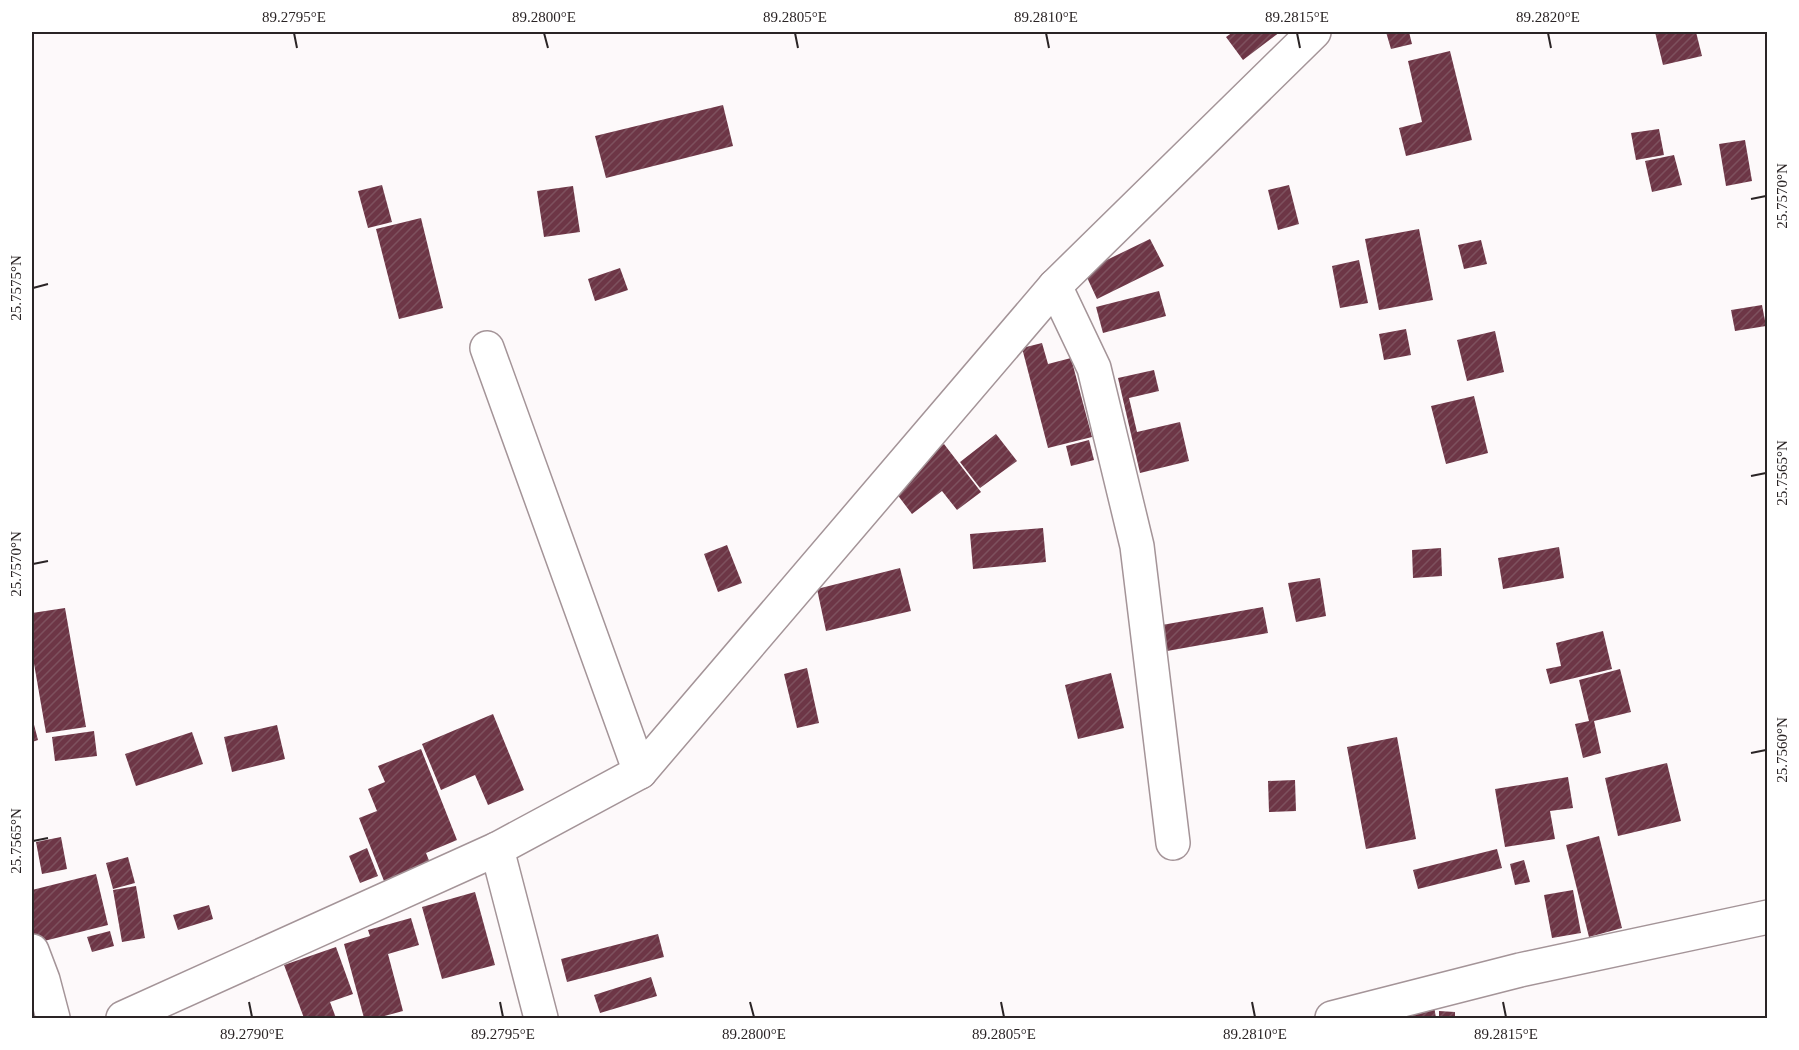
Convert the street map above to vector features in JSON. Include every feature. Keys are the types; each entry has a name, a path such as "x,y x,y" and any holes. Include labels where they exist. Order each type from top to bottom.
{"street":[{"path":"123,1018 497,849 640,772 1055,286 1314,32"},
{"path":"1055,286 1094,368 1137,546 1173,843"},
{"path":"487,348 640,772"},
{"path":"497,849 541,1018"},
{"path":"1332,1018 1520,969 1767,917"},
{"path":"32,951 43,980 52,1018"}],"building":[{"path":"1233,32 1280,32 1243,60 1226,37"},
{"path":"1386,32 1409,32 1412,44 1391,49"},
{"path":"1655,32 1696,32 1702,56 1663,65"},
{"path":"1450,51 1472,140 1406,156 1399,128 1422,122 1408,61"},
{"path":"723,105 733,146 606,178 595,136"},
{"path":"1659,129 1664,155 1636,160 1631,133"},
{"path":"1745,140 1752,181 1726,186 1719,144"},
{"path":"1674,155 1682,185 1652,192 1645,161"},
{"path":"382,185 392,222 368,228 358,191"},
{"path":"1289,185 1299,224 1278,230 1268,190"},
{"path":"573,186 580,232 544,237 537,191"},
{"path":"421,218 443,308 399,319 376,229"},
{"path":"1419,229 1433,300 1379,310 1365,239"},
{"path":"1150,239 1164,266 1097,299 1084,271"},
{"path":"1481,240 1487,264 1464,269 1458,245"},
{"path":"1359,260 1368,303 1340,308 1332,266"},
{"path":"620,268 628,290 595,301 588,279"},
{"path":"1159,291 1166,316 1103,333 1096,307"},
{"path":"1762,305 1766,326 1735,331 1731,310"},
{"path":"1406,329 1411,355 1384,360 1379,334"},
{"path":"1495,331 1504,372 1467,381 1457,340"},
{"path":"1042,343 1048,364 1071,358 1092,437 1048,448 1022,348"},
{"path":"1154,370 1159,391 1129,398 1137,432 1180,422 1189,461 1140,473 1118,378"},
{"path":"1474,396 1488,453 1446,464 1431,406"},
{"path":"996,434 1017,461 980,488 960,462"},
{"path":"1089,440 1094,460 1071,466 1066,446"},
{"path":"944,444 981,492 957,510 942,491 912,514 890,485"},
{"path":"1043,528 1046,562 973,569 970,534"},
{"path":"727,545 742,583 718,592 704,554"},
{"path":"1559,547 1564,578 1503,589 1498,558"},
{"path":"1441,548 1442,576 1413,578 1412,550"},
{"path":"900,568 911,611 826,631 817,589"},
{"path":"1320,578 1326,616 1296,622 1288,583"},
{"path":"1263,607 1268,633 1167,651 1162,625"},
{"path":"65,608 86,727 46,733 32,652 32,613"},
{"path":"1603,631 1612,669 1550,684 1546,669 1561,666 1556,643"},
{"path":"807,668 819,723 797,728 784,674"},
{"path":"1620,669 1631,712 1594,721 1601,753 1583,758 1575,724 1589,721 1579,680"},
{"path":"1111,673 1124,728 1078,739 1065,685"},
{"path":"493,714 524,790 488,805 475,775 441,790 422,744"},
{"path":"32,717 38,740 32,742"},
{"path":"277,725 285,759 232,772 224,737"},
{"path":"94,731 97,756 55,761 52,737"},
{"path":"192,732 203,764 136,786 125,754"},
{"path":"1397,737 1416,839 1366,849 1347,747"},
{"path":"421,749 457,840 426,853 430,863 384,881 359,818 377,811 368,789 385,782 378,766"},
{"path":"1667,763 1681,821 1618,836 1605,778"},
{"path":"1568,777 1573,808 1550,811 1555,839 1505,847 1495,789"},
{"path":"1295,780 1296,811 1269,812 1268,781"},
{"path":"1599,836 1622,928 1589,937 1566,845"},
{"path":"61,837 67,869 42,874 36,842"},
{"path":"367,848 378,876 360,883 349,856"},
{"path":"1497,849 1502,868 1418,889 1413,870"},
{"path":"128,857 135,883 113,889 106,863"},
{"path":"1524,860 1530,882 1515,885 1510,864"},
{"path":"96,874 108,925 32,944 32,890"},
{"path":"136,886 145,938 122,942 113,890"},
{"path":"1573,890 1581,933 1552,938 1544,895"},
{"path":"475,892 495,965 442,979 422,907"},
{"path":"209,905 213,919 178,930 173,915"},
{"path":"411,918 419,945 388,954 403,1011 377,1018 364,1018 344,944 370,936 368,930"},
{"path":"110,931 114,946 92,952 87,937"},
{"path":"658,934 664,957 567,982 561,959"},
{"path":"336,947 353,994 330,1002 336,1018 304,1018 284,965"},
{"path":"651,977 657,996 600,1013 594,995"},
{"path":"1434,1006 1436,1018 1395,1018"},
{"path":"1439,1011 1455,1012 1455,1018 1439,1018"}]}
